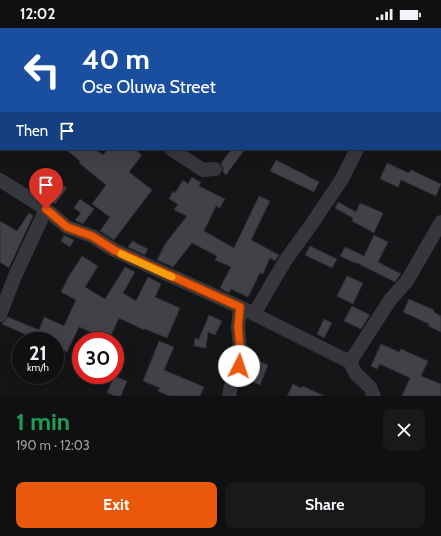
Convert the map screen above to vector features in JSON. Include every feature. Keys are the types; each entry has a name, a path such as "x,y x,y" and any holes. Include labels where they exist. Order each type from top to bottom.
{"street":[{"path":"173,150 203,170 215,169"},
{"path":"254,314 285,261 342,179 356,150"},
{"path":"0,180 46,209 67,227 92,236 114,250 240,307 350,362 356,374 370,386 374,396"},
{"path":"0,315 15,276 46,209"},
{"path":"350,362 390,300 407,281 441,222"},
{"path":"228,396 241,359 238,327 240,307"}],"building":[{"path":"66,150 96,150 103,155 107,150 135,150 142,155 129,172 152,190 114,240 100,231 110,217 92,204 106,185 79,163 80,161"},
{"path":"231,150 244,150 226,175 223,172 221,163"},
{"path":"276,160 319,182 314,192 270,171"},
{"path":"387,163 409,173 411,170 441,184 436,196 401,180 398,187 380,179"},
{"path":"48,175 67,188 55,204 44,196 50,188 42,182"},
{"path":"192,177 201,183 199,186 225,199 220,208 216,206 204,231 234,248 259,196 270,201 251,240 279,255 275,261 270,258 263,274 260,273 248,297 231,289 229,293 220,288 231,267 215,260 217,256 192,243 173,267 157,260 165,244 187,216 174,210 178,204 169,199 173,191 175,193 183,180 188,184"},
{"path":"80,199 94,209 83,224 75,220 81,213 74,208"},
{"path":"338,202 356,212 360,203 383,213 374,233 352,221 353,218 335,208"},
{"path":"29,213 33,216 9,268 0,262 0,221 17,231"},
{"path":"64,235 74,240 70,247 61,241"},
{"path":"374,235 388,242 378,262 401,274 395,282 340,256 345,247 364,256"},
{"path":"132,241 148,249 145,255 128,247"},
{"path":"310,246 337,259 332,268 305,255"},
{"path":"82,256 98,266 85,287 105,299 125,267 135,272 123,293 136,301 148,277 161,284 155,297 180,308 167,338 145,329 144,330 119,318 113,332 91,332 79,327 77,332 72,332 72,342 67,352 64,351 64,332 20,332 2,324 8,317 39,330 44,317 64,326 76,300 61,292"},
{"path":"347,276 363,283 353,304 337,296"},
{"path":"409,299 434,310 434,312 441,316 441,332 428,326 429,324 403,312"},
{"path":"352,306 370,315 361,329 344,321"},
{"path":"209,315 222,321 215,335 208,332 206,348 194,346 195,338 199,339"},
{"path":"324,319 332,323 324,338 317,334"},
{"path":"159,341 174,347 164,370 204,387 200,396 169,396 158,391 160,388 143,381"},
{"path":"381,344 399,352 401,349 428,361 421,376 441,384 441,396 402,396 410,378 380,364 377,369 371,366"},
{"path":"249,357 268,365 260,385 243,378 249,362"},
{"path":"124,380 127,381 121,396 115,396 107,393 111,384 124,384"},
{"path":"293,384 301,388 303,386 324,396 287,396"}],"slow traffic":[{"path":"121,254 172,277"}],"route":[{"path":"46,209 67,227 92,236 114,250 240,307 238,327 241,359 239,366"}]}
